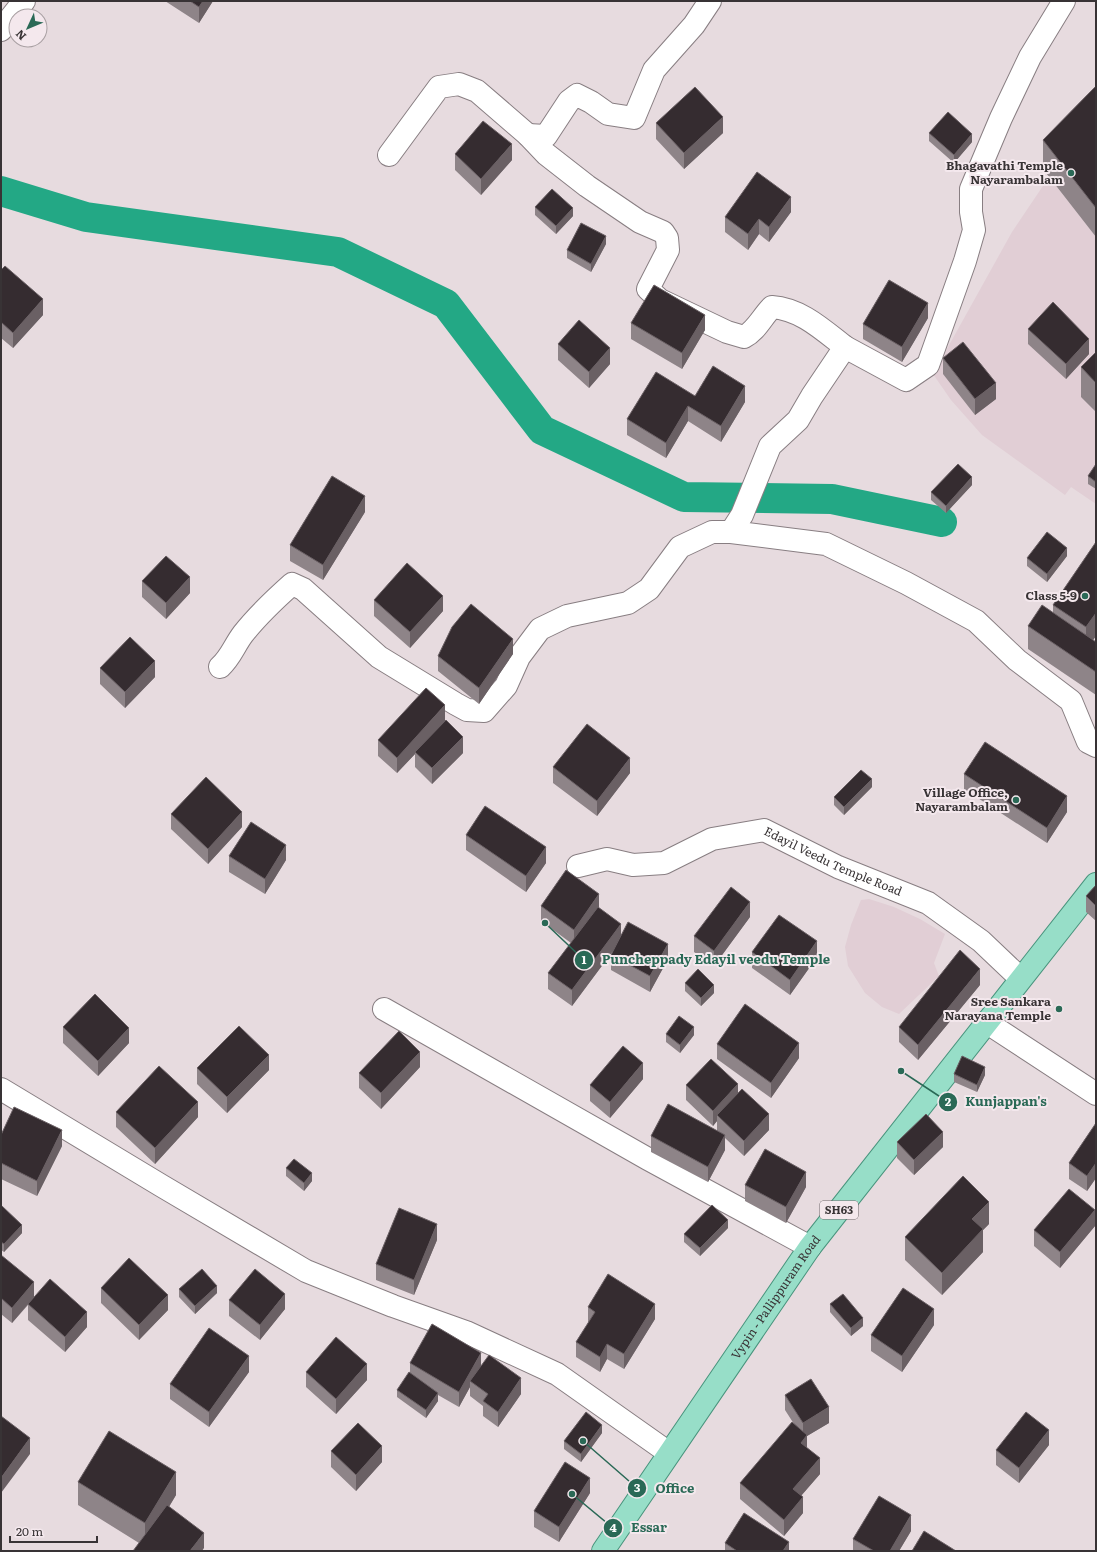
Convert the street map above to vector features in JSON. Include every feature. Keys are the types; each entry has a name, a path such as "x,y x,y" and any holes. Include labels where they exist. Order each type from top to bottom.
{"main road":[{"name":"Vypin - Pallippuram Road","path":"603,1551 810,1246 1020,978 1096,884"}],"street":[{"path":"1,30 24,1"},
{"path":"528,135 546,136 569,101 576,95 591,102 608,114 634,118 654,70 694,25 710,1"},
{"path":"389,155 439,87 459,84 477,91 528,135 546,154 611,203 640,222 664,232 667,238 668,250 648,289 660,300 727,332 744,337 752,334 763,316 772,308 782,308 794,311 813,322 845,347 906,380 928,365 965,262 974,230 971,189 1001,118 1030,56 1064,1"},
{"path":"737,523 770,446 798,420 812,396 845,347"},
{"path":"220,667 230,658 242,636 261,612 292,584 303,589 379,657 467,710 484,711 506,686 519,657 540,629 568,616 628,603 649,589 680,547 712,532 737,523 826,544 906,583 976,621 1017,660 1070,701 1088,742 1096,746"},
{"name":"Edayil Veedu Temple Road","path":"578,866 607,859 633,865 664,863 712,840 764,830 838,867 928,902 981,941 1020,978"},
{"path":"384,1009 648,1159 810,1246"},
{"path":"986,1022 1096,1094"},
{"path":"1,1089 306,1271 393,1306 466,1332 557,1374 669,1452"}],"shaded area":[{"path":"1049,177 1096,237 1096,504 1071,487 1065,495 982,435 951,400 933,374 1012,232"},
{"path":"869,899 894,907 920,919 945,934 934,963 939,976 899,1014 882,1007 865,993 848,966 845,947 851,925 861,900"}],"building":[{"path":"190,1 203,1 199,7"},
{"path":"1096,86 1096,208 1043,140"},
{"path":"695,87 723,117 684,153 656,123"},
{"path":"948,112 972,134 954,155 929,133"},
{"path":"483,121 512,144 481,179 455,154"},
{"path":"757,172 791,197 769,227 759,219 748,234 725,217"},
{"path":"552,189 573,208 556,226 535,207"},
{"path":"581,223 606,236 591,264 567,250"},
{"path":"5,266 43,299 13,333 1,322 1,270"},
{"path":"889,280 928,303 902,347 863,324"},
{"path":"654,285 705,315 682,353 631,323"},
{"path":"1053,302 1089,339 1066,364 1028,329"},
{"path":"579,320 610,348 589,372 558,344"},
{"path":"963,342 996,383 975,399 943,358"},
{"path":"1096,352 1096,383 1081,367"},
{"path":"713,366 745,386 721,426 688,406 666,443 627,419 656,372 695,396"},
{"path":"958,464 972,477 946,506 931,492"},
{"path":"1096,464 1096,482 1088,476"},
{"path":"332,476 365,496 323,565 290,545"},
{"path":"1047,532 1067,548 1047,574 1027,558"},
{"path":"1096,542 1096,613 1086,627 1053,605"},
{"path":"166,556 190,577 166,603 142,581"},
{"path":"407,563 443,596 410,632 374,600"},
{"path":"471,604 513,639 479,688 438,656 452,627"},
{"path":"1042,605 1096,642 1096,672 1028,626"},
{"path":"130,637 155,661 125,692 100,668"},
{"path":"426,688 445,705 397,758 378,740"},
{"path":"446,720 463,737 432,768 415,752"},
{"path":"587,724 630,758 597,801 553,767"},
{"name":"Village Office, Nayarambalam","path":"985,742 1067,796 1047,828 964,774"},
{"path":"861,770 872,779 844,807 834,797"},
{"path":"206,777 242,812 208,849 171,814"},
{"path":"485,806 546,847 526,876 466,835"},
{"path":"251,822 286,845 265,879 229,856"},
{"path":"566,870 599,894 574,930 541,906"},
{"path":"1096,885 1096,906 1086,896"},
{"path":"731,887 750,902 714,951 694,936"},
{"path":"598,907 621,924 572,990 548,973"},
{"path":"779,915 817,941 790,980 752,952"},
{"path":"628,922 668,944 650,976 611,955"},
{"path":"960,950 980,969 918,1045 899,1027"},
{"path":"698,969 714,985 701,998 685,983"},
{"path":"95,994 129,1028 98,1061 63,1027"},
{"path":"745,1004 799,1043 771,1083 717,1044"},
{"path":"679,1016 694,1027 680,1045 666,1034"},
{"path":"239,1026 269,1055 227,1097 197,1068"},
{"path":"399,1031 420,1052 381,1093 359,1073"},
{"path":"623,1046 643,1063 610,1102 590,1085"},
{"path":"962,1056 985,1067 977,1085 954,1074"},
{"path":"711,1059 738,1084 713,1111 686,1085"},
{"path":"159,1066 198,1102 155,1148 116,1112"},
{"path":"742,1089 769,1114 744,1141 717,1115"},
{"path":"668,1104 725,1135 708,1167 651,1136"},
{"path":"14,1107 62,1130 37,1181 1,1163 1,1135"},
{"path":"926,1114 943,1132 914,1160 897,1142"},
{"path":"1096,1123 1096,1163 1087,1176 1069,1163"},
{"path":"765,1149 806,1172 786,1207 745,1185"},
{"path":"294,1159 312,1173 304,1183 286,1168"},
{"path":"963,1176 989,1202 972,1219 983,1229 942,1273 905,1237"},
{"path":"1069,1189 1095,1210 1060,1252 1034,1230"},
{"path":"712,1205 728,1220 700,1248 684,1234"},
{"path":"2,1206 22,1225 4,1244 1,1242"},
{"path":"399,1208 437,1224 414,1280 376,1264"},
{"path":"1,1255 34,1282 12,1308 1,1298"},
{"path":"129,1258 168,1295 139,1325 101,1288"},
{"path":"202,1269 217,1286 195,1306 179,1289"},
{"path":"255,1269 285,1294 260,1325 229,1300"},
{"path":"608,1274 655,1304 624,1354 607,1344 600,1357 576,1342 595,1312 588,1307"},
{"path":"50,1279 87,1312 65,1337 28,1304"},
{"path":"903,1288 934,1309 902,1356 871,1335"},
{"path":"843,1294 863,1318 851,1328 830,1304"},
{"path":"432,1324 481,1353 459,1392 410,1363"},
{"path":"209,1328 249,1356 209,1412 170,1384"},
{"path":"336,1337 367,1364 336,1399 306,1372"},
{"path":"489,1355 521,1378 498,1412 483,1401 488,1394 470,1381"},
{"path":"409,1372 438,1393 426,1410 397,1390"},
{"path":"811,1379 829,1407 803,1423 785,1395"},
{"path":"586,1412 602,1425 581,1454 564,1441"},
{"path":"1026,1412 1049,1430 1019,1468 996,1450"},
{"path":"1,1416 30,1438 1,1478"},
{"path":"792,1422 807,1435 801,1443 820,1458 793,1489 803,1497 784,1520 740,1483"},
{"path":"358,1423 382,1446 356,1475 331,1451"},
{"path":"109,1431 176,1472 145,1523 78,1482"},
{"path":"565,1462 590,1478 559,1527 534,1511"},
{"path":"879,1496 911,1515 890,1551 874,1551 853,1539"},
{"path":"167,1505 204,1533 190,1551 133,1551"},
{"path":"744,1513 789,1542 783,1551 737,1551 725,1543"},
{"path":"924,1531 956,1551 912,1551"}],"waterway":[{"path":"1,191 86,217 338,252 446,304 542,430 684,497 832,499 942,522"}],"place":[{"name":"Bhagavathi Temple Nayarambalam","path":"1071,173"},
{"name":"Class 5-9","path":"1085,596"},
{"name":"Village Office, Nayarambalam","path":"1016,800"},
{"name":"Puncheppady Edayil veedu Temple","path":"545,923"},
{"name":"Sree Sankara Narayana Temple","path":"1059,1009"},
{"name":"Kunjappan's","path":"901,1071"},
{"name":"Office","path":"583,1441"},
{"name":"Essar","path":"572,1494"}]}
